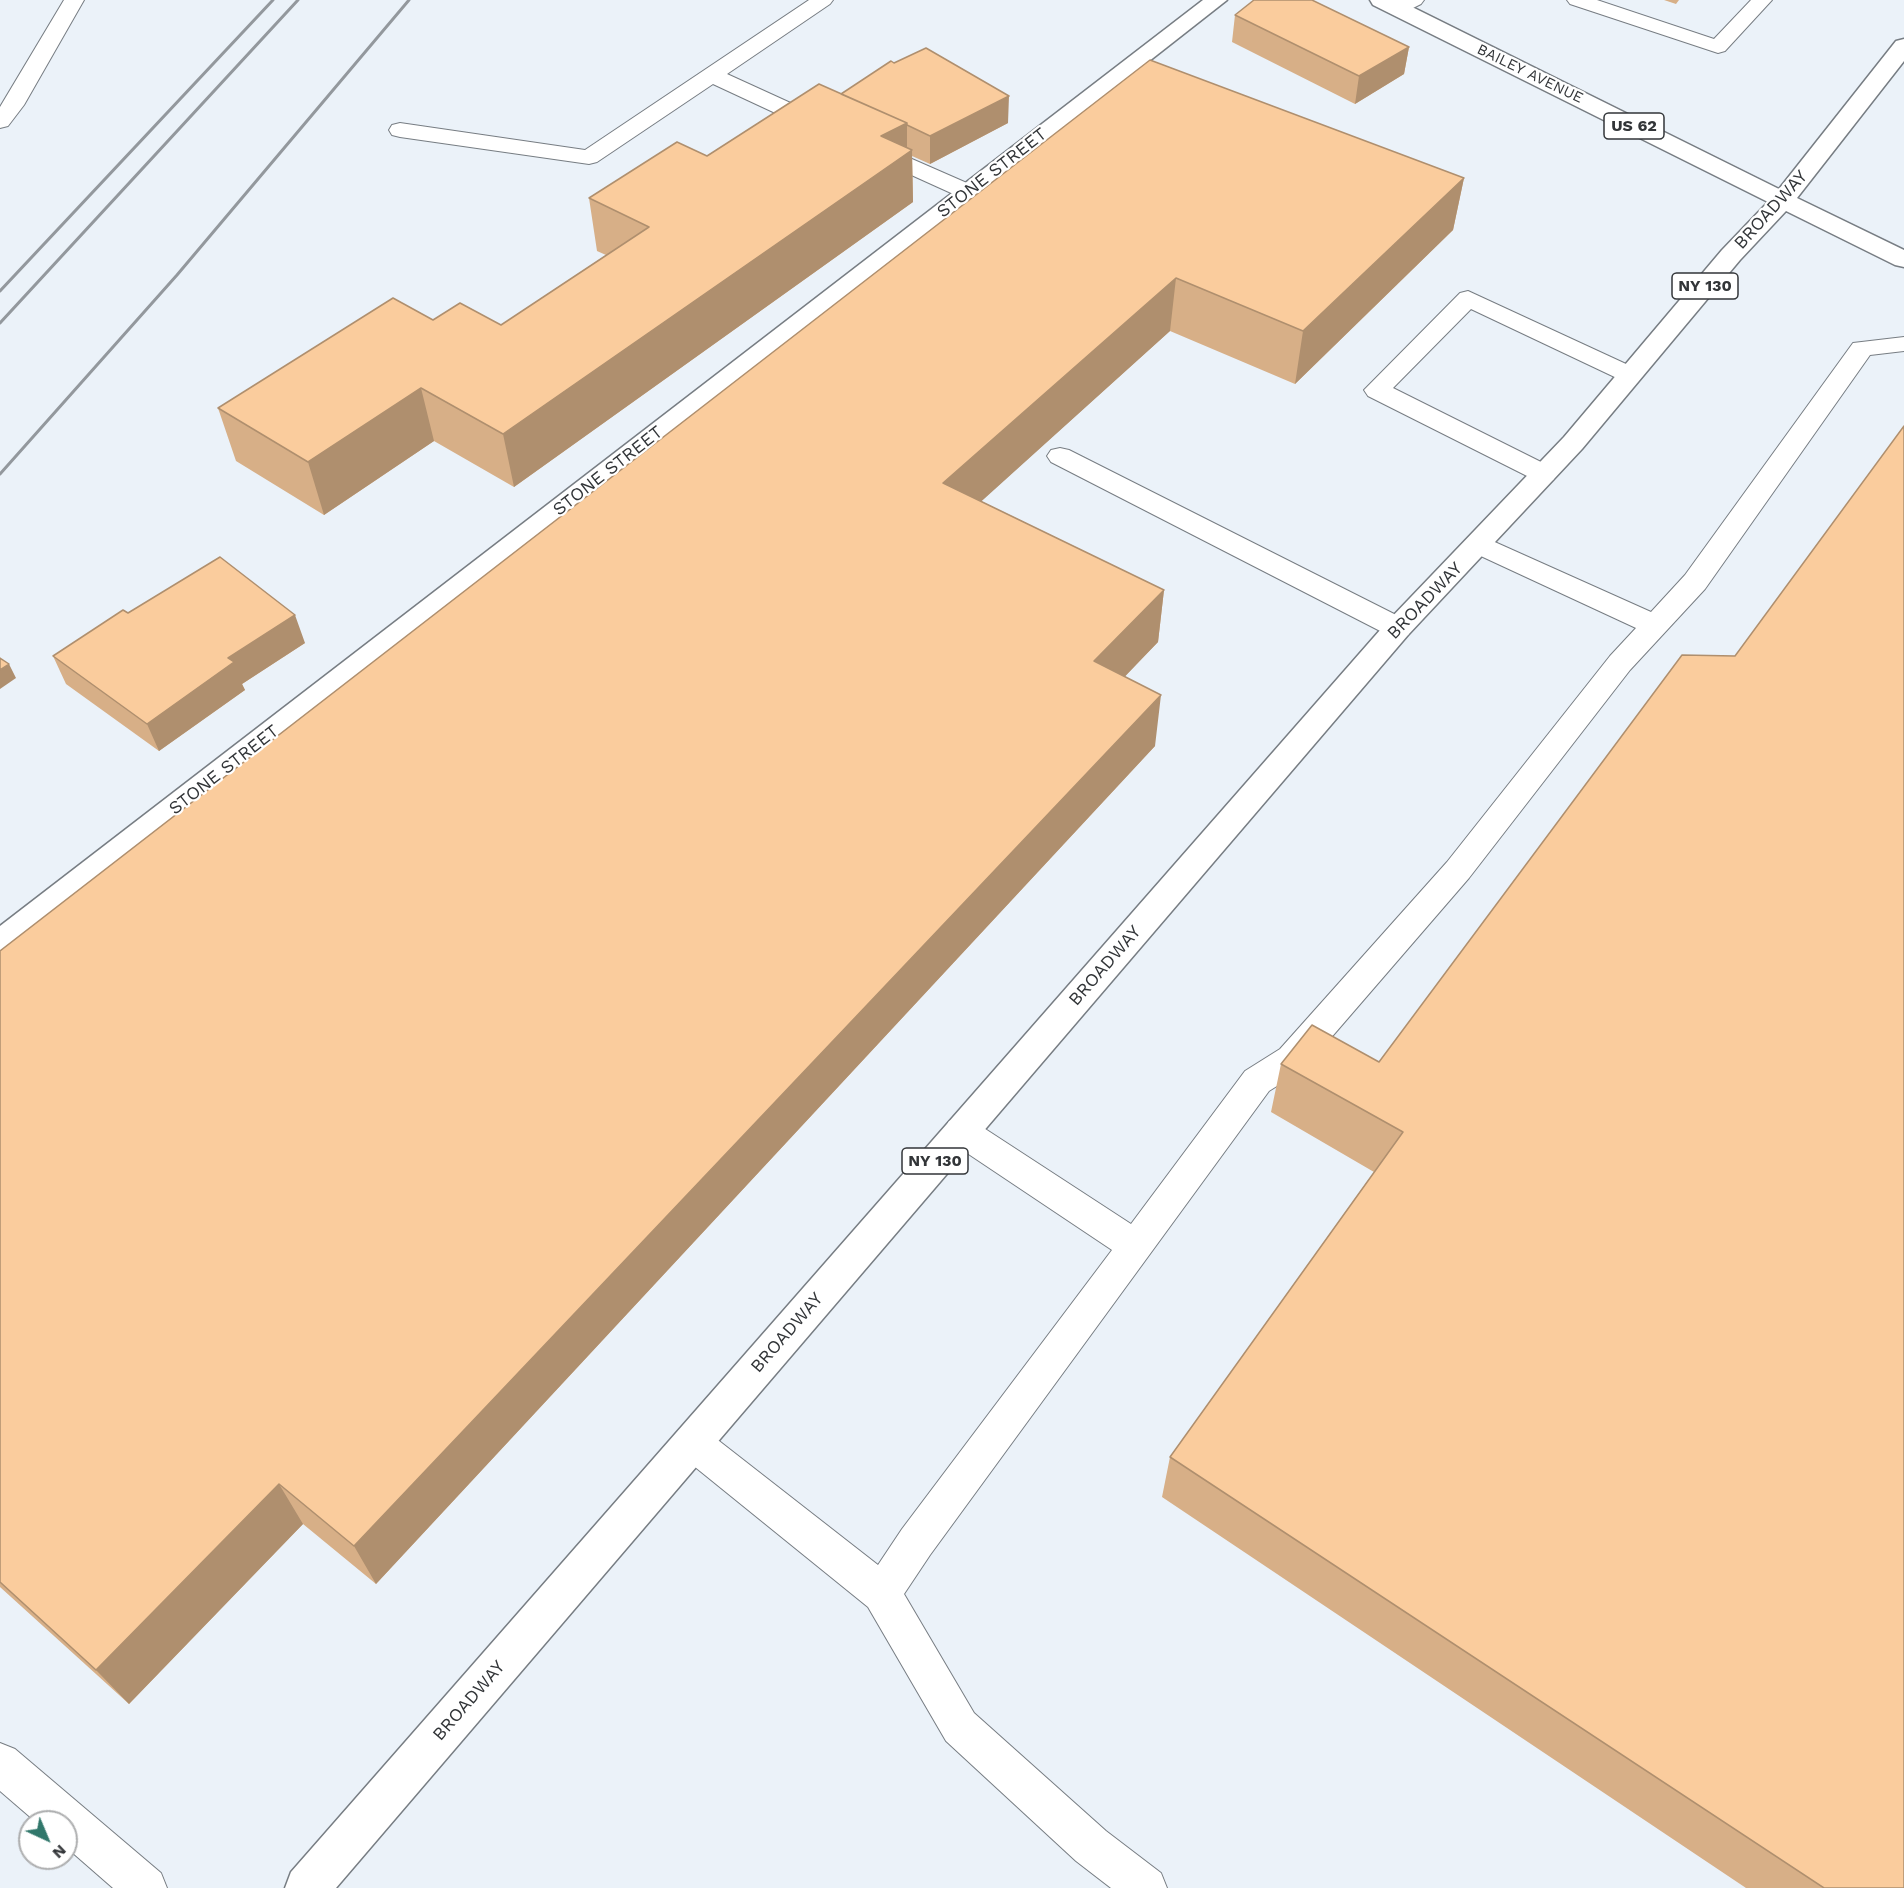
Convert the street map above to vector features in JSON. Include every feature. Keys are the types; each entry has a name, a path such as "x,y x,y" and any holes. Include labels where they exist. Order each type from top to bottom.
{"main road":[{"name":"STONE STREET","path":"0,944 1216,0"},
{"name":"BAILEY AVENUE","path":"1398,3 1904,260"},
{"name":"BROADWAY","path":"307,1888 1398,628 1544,474 1731,255 1783,200 1904,46"}],"lane":[{"path":"0,121 13,105 74,0"},
{"path":"400,130 589,157 823,0"},
{"path":"1577,0 1718,47 1762,0"},
{"path":"711,75 968,192"},
{"path":"1544,474 1377,390 1468,298 1630,375"},
{"path":"882,1593 916,1542 1257,1081 1292,1059 1458,870 1620,663 1695,582 1862,348 1904,344"},
{"path":"1060,456 1398,628"},
{"path":"1479,544 1656,626"},
{"path":"962,1131 1135,1246"},
{"path":"692,1442 882,1593 960,1727 1091,1846 1146,1888"},
{"path":"0,1764 146,1888"}],"building":[{"path":"1254,0 1312,0 1409,47 1359,76 1235,15"},
{"path":"926,48 1009,96 930,136 907,123 841,94 891,61 894,63"},
{"path":"1150,60 1464,178 1303,331 1176,278 943,483 1164,590 1094,661 1161,695 354,1546 279,1484 96,1670 0,1582 0,951"},
{"path":"819,84 907,123 881,136 912,150 503,434 421,388 308,462 218,408 393,298 433,320 460,303 501,325 649,227 589,198 677,142 707,156"},
{"path":"1904,426 1904,1888 1824,1888 1170,1457 1403,1132 1281,1064 1312,1025 1379,1062 1682,655 1735,656"},
{"path":"220,557 295,615 228,658 234,662 147,724 53,656 123,610 128,613"},
{"path":"0,658 9,664 0,670"}],"railway":[{"path":"0,291 273,0"},
{"path":"0,323 298,0"},
{"path":"0,474 177,275 409,0"}]}
